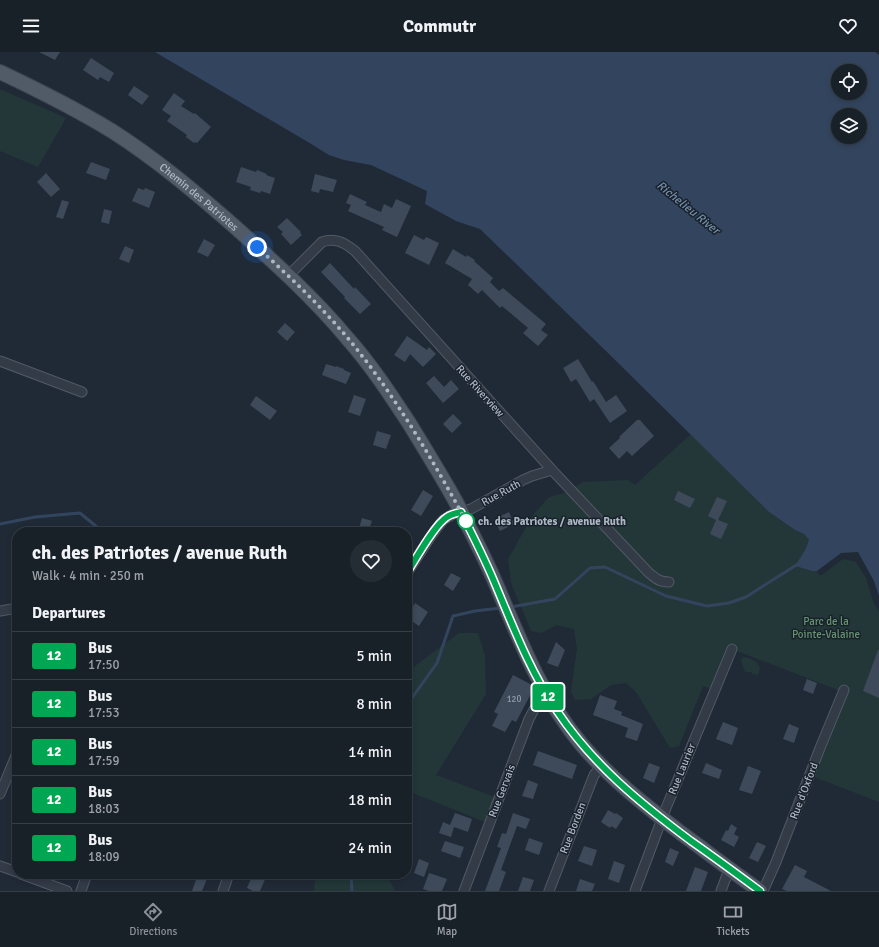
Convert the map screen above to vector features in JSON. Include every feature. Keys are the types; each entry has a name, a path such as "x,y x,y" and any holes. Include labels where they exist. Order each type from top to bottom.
{"main road":[{"name":"Chemin des Patriotes","path":"0,72 85,115 146,154 193,190 253,243 320,308 380,379 434,464 461,512 487,564 530,664 546,694 569,729 601,766 635,797 662,819 760,891"}],"street":[{"name":"Rue Riverview","path":"288,276 322,242 334,240 348,245 552,470 649,573 663,582 669,582"},
{"path":"0,361 82,392"},
{"name":"Rue Ruth","path":"412,565 431,536 447,516 471,509 523,480 552,470"},
{"path":"0,611 12,609"},
{"name":"Rue Laurier","path":"635,891 662,819 732,649"},
{"name":"Rue d'Oxford","path":"763,891 776,862 817,755 844,690"},
{"name":"Rue Gervais","path":"464,891 529,719 538,702 546,694"},
{"path":"0,794 12,765"},
{"name":"Rue Borden","path":"549,891 594,775 601,766"},
{"path":"0,866 12,870"},
{"path":"721,891 731,870"},
{"path":"35,879 67,891"},
{"path":"81,891 85,879"},
{"path":"223,891 227,879"}],"green space":[{"path":"0,89 66,118 38,167 0,151"},
{"name":"Parc de la Pointe-Valaine","path":"691,434 769,512 795,530 804,534 809,540 805,550 795,566 817,571 819,575 822,575 843,559 856,562 866,578 874,604 879,611 879,802 809,775 843,692 732,649 715,690 703,686 679,746 670,748 636,692 626,683 611,685 591,699 575,700 571,691 577,649 574,629 556,625 542,633 531,631 511,583 508,559 533,515 549,497 565,493 583,482 628,480 635,485"},
{"path":"459,633 478,633 485,656 486,694 436,775 495,797 485,822 412,793 412,668"},
{"path":"743,657 751,659 757,663 760,668 758,675 752,674 752,672 745,672 741,660"},
{"path":"315,879 389,879 395,891 314,891"}],"water":[{"name":"Richelieu River","path":"155,52 875,52 879,55 879,596 874,581 858,552 841,553 817,571 795,566 805,550 809,540 804,534 795,530 769,512 480,229 456,221 425,204 427,191 371,165 344,160 329,155"}],"building":[{"path":"39,52 60,52 55,60"},
{"path":"91,58 114,73 109,82 100,77 98,80 83,70"},
{"path":"134,86 149,96 142,105 128,95"},
{"path":"174,93 185,101 181,106 194,114 195,113 211,127 197,143 194,143 186,137 187,135 167,121 171,116 162,110"},
{"path":"91,162 110,169 106,180 86,173"},
{"path":"241,167 256,172 257,170 275,178 270,194 250,190 251,187 236,182"},
{"path":"46,173 60,189 51,197 37,182"},
{"path":"315,174 337,180 333,192 320,189 319,193 311,191"},
{"path":"138,188 144,190 145,188 155,192 149,208 132,201"},
{"path":"350,194 367,202 365,205 381,212 384,204 392,208 396,199 411,206 397,237 382,230 384,227 348,211 351,205 346,203"},
{"path":"62,200 69,202 63,219 56,217"},
{"path":"104,209 112,211 109,224 101,222"},
{"path":"287,218 301,232 300,233 302,235 291,245 281,234 283,232 277,227"},
{"path":"414,235 424,240 426,237 439,243 429,265 405,253"},
{"path":"204,239 215,245 208,257 197,252"},
{"path":"125,246 134,250 129,263 119,259"},
{"path":"453,249 466,257 467,255 475,260 474,261 493,278 490,282 499,291 503,288 546,324 541,330 548,335 538,346 523,333 528,328 502,306 500,308 482,290 478,294 468,285 472,279 445,263"},
{"path":"330,263 354,289 355,287 371,304 360,314 321,272"},
{"path":"285,323 295,332 287,341 277,332"},
{"path":"407,336 427,350 429,347 436,354 423,367 410,354 405,362 394,355"},
{"path":"578,359 606,402 616,395 627,411 610,423 594,399 590,402 576,379 571,382 563,368"},
{"path":"326,364 336,366 351,373 346,384 322,375"},
{"path":"434,376 444,387 451,380 459,389 443,403 426,383"},
{"path":"354,395 366,399 360,416 348,412"},
{"path":"256,396 277,411 270,420 250,405"},
{"path":"453,414 462,423 452,433 443,424"},
{"path":"637,420 640,420 654,436 632,456 627,451 619,459 609,448"},
{"path":"377,431 391,435 386,449 373,445"},
{"path":"423,490 433,496 421,516 411,510"},
{"path":"678,491 695,499 690,508 674,500"},
{"path":"717,497 727,501 718,520 728,524 721,539 710,534 716,520 708,516"},
{"path":"509,512 514,524 500,531 494,519"},
{"path":"362,518 372,521 370,527 359,527"},
{"path":"451,573 461,578 453,591 444,585"},
{"path":"415,603 428,612 419,626 412,621 412,608"},
{"path":"556,642 565,650 558,667 547,663"},
{"path":"879,650 879,698 863,691"},
{"path":"513,675 532,685 534,688 516,722 512,720 505,732 492,726 498,714 494,712"},
{"path":"807,679 817,683 813,694 803,690"},
{"path":"600,695 617,701 614,709 622,712 621,715 643,724 637,741 625,737 628,728 593,715"},
{"path":"723,722 738,728 732,745 716,739"},
{"path":"789,724 799,728 794,743 783,739"},
{"path":"538,751 577,765 572,779 533,765"},
{"path":"649,763 660,767 654,783 643,778"},
{"path":"706,763 722,770 719,779 702,773"},
{"path":"748,766 761,771 752,794 739,790"},
{"path":"528,780 538,784 533,799 522,796"},
{"path":"608,810 623,818 616,829 611,826 610,828 601,822"},
{"path":"455,813 472,819 468,832 454,827 451,837 439,833 443,822 450,825"},
{"path":"513,813 530,819 526,829 517,826 501,870 506,872 499,891 485,891 501,848 497,847 502,833 506,834"},
{"path":"731,824 737,828 734,834 739,837 734,847 721,840"},
{"path":"529,838 543,843 539,855 525,850"},
{"path":"445,841 464,847 460,858 441,851"},
{"path":"757,842 766,846 758,862 749,858"},
{"path":"584,846 597,850 592,866 578,861"},
{"path":"670,848 679,852 673,866 665,862"},
{"path":"419,859 429,863 424,877 414,873"},
{"path":"614,861 625,865 619,883 608,879"},
{"path":"795,865 807,871 804,877 831,891 787,891 782,889"},
{"path":"695,867 708,872 701,891 686,891"},
{"path":"429,873 447,879 442,891 429,891 423,889"},
{"path":"523,877 534,880 530,891 518,891"},
{"path":"196,879 207,879 202,891 192,891"},
{"path":"251,879 265,879 260,891 253,891 247,888"},
{"path":"580,879 595,884 592,891 576,891"}],"waterway":[{"path":"0,524 35,517 80,513 97,527"},
{"path":"511,607 555,599 590,568 605,567 666,596 707,606 729,603 746,597 798,564"},
{"path":"412,698 437,663 453,616 475,611 501,608"},
{"path":"351,879 352,891"}],"bus line":[{"name":"12","path":"412,565 436,528 443,520 447,516 461,512 490,571 530,664 546,694 569,729 601,766 640,802 760,891"}],"place":[{"name":"ch. des Patriotes / avenue Ruth","path":"466,521"}],"route":[{"path":"257,247 320,308 350,341 380,379 434,464 466,521"}]}
